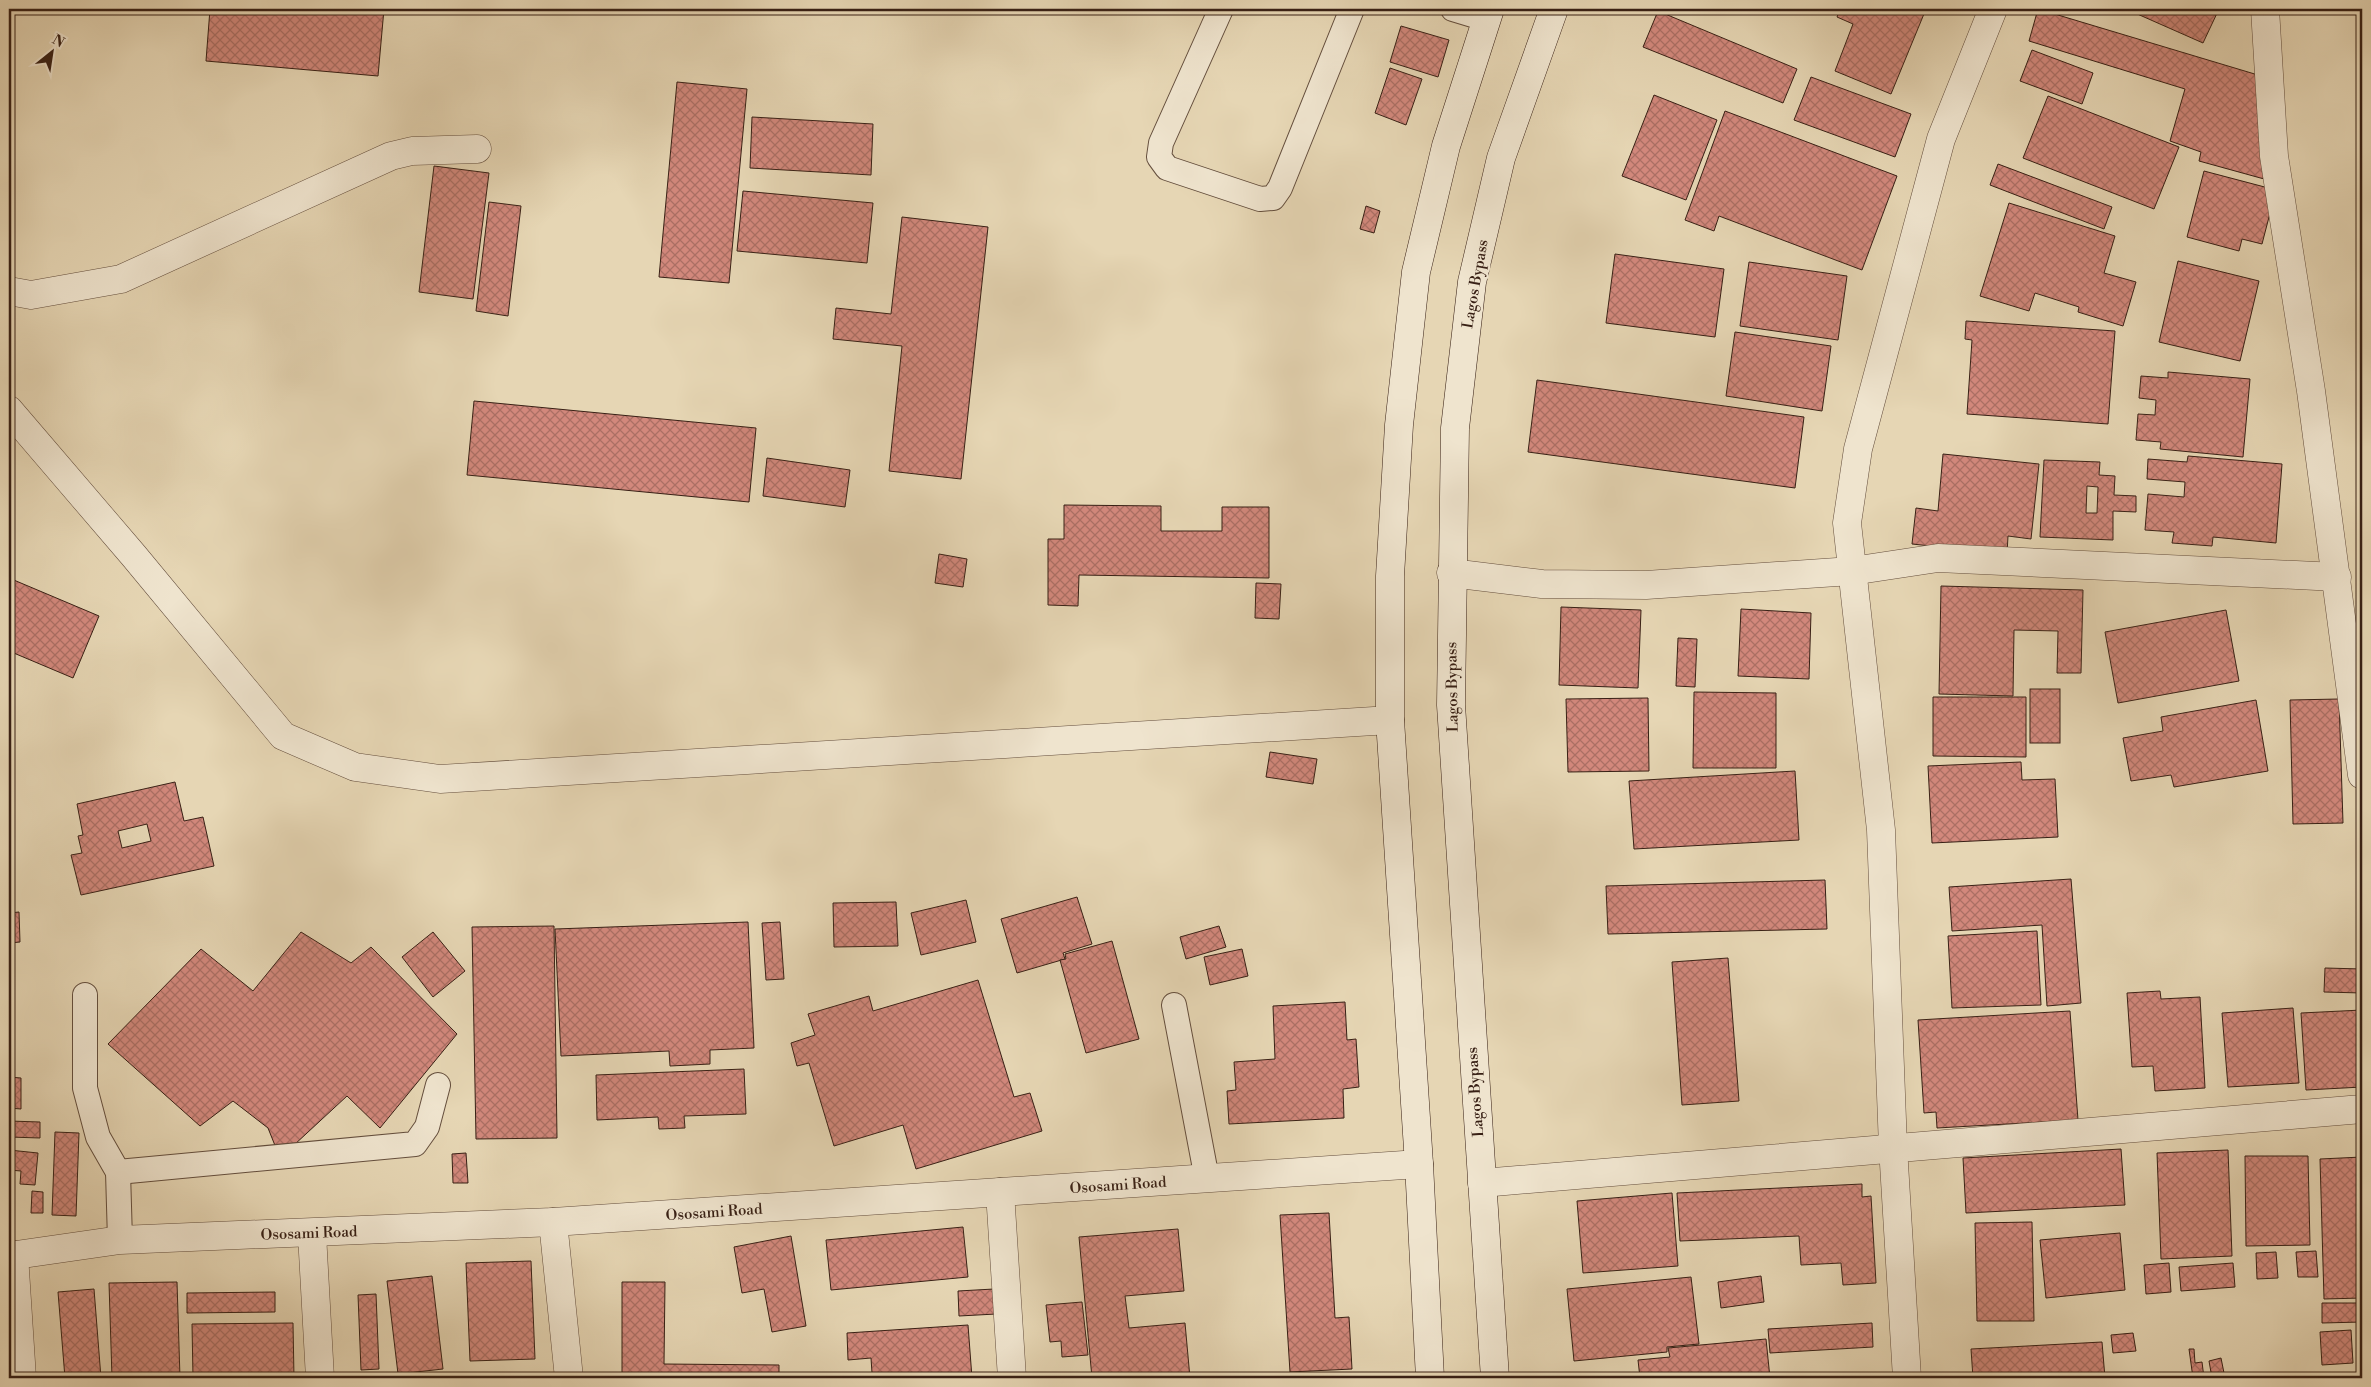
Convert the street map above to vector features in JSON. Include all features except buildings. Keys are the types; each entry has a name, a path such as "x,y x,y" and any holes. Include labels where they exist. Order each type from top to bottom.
{"street":[{"name":"Lagos Bypass","path":"1495,1378 1478,1143 1451,705 1451,573 1455,428 1472,282 1501,158 1554,9"},
{"path":"1907,1378 1893,1147 1881,830 1847,523 1858,449 1941,139 1993,9"},
{"path":"2265,9 2274,156 2337,577 2362,775"},
{"path":"1430,1378 1419,1164 1390,720 1390,567 1398,425 1416,272 1446,146 1488,14"},
{"path":"9,291 31,295 121,279 391,156 412,151 477,149"},
{"path":"9,410 134,556 283,736 355,768 440,779 1390,720"},
{"path":"1451,573 1542,584 1646,585 1852,571 1938,558 2337,577"},
{"path":"1482,1183 2362,1109"},
{"name":"Ososami Road","path":"11,1256 120,1240 312,1234 553,1222 1419,1164"},
{"path":"1000,1192 1012,1378"},
{"path":"553,1222 569,1378"},
{"path":"312,1234 320,1378"},
{"path":"11,1256 22,1378"}],"lane":[{"path":"1221,9 1161,143 1159,157 1166,168 1260,199 1273,198 1280,188 1352,9"},
{"path":"1453,9 1488,14"},
{"path":"85,995 85,1088 98,1137 118,1172 120,1240"},
{"path":"1174,1005 1207,1179"},
{"path":"118,1172 415,1144 427,1127 438,1085"}]}
